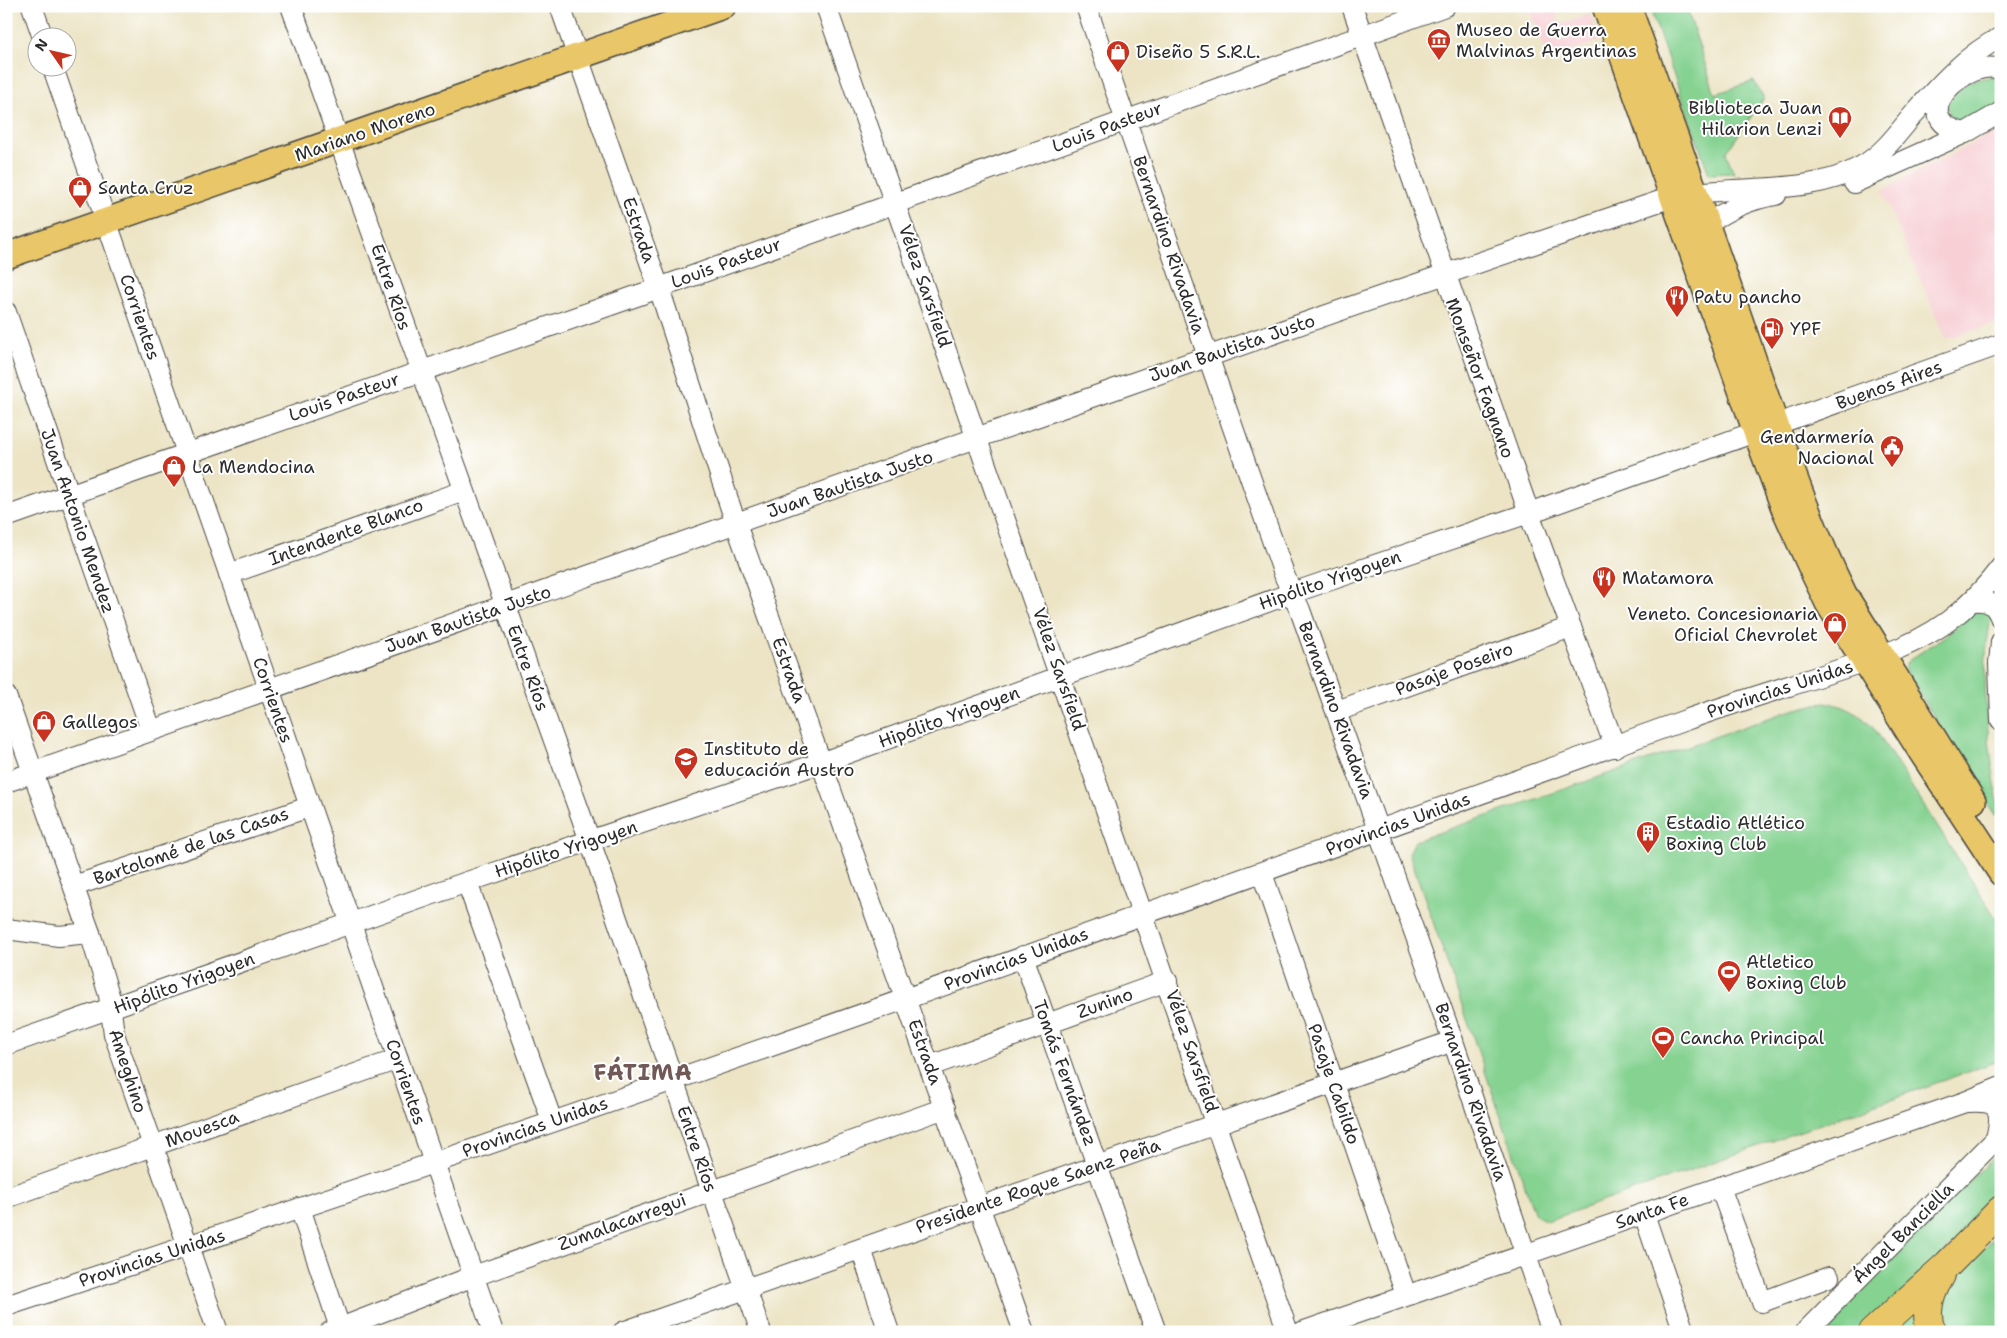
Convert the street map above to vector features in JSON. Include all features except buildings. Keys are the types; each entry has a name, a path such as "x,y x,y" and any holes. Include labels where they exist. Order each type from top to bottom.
{"highway":[{"path":"1873,1332 1948,1265 1992,1219"},
{"path":"1932,1332 1929,1326 1928,1309 1931,1295 1948,1265"}],"main road":[{"name":"Mariano Moreno","path":"6,256 340,141 722,6"},
{"path":"1605,6 1684,194 1707,224 1766,429 1784,508 1814,574 1828,603 1874,658 2001,845"},
{"path":"1628,6 1684,194 1766,429"},
{"path":"1874,658 1922,753 2001,873"},
{"path":"1992,1219 2001,1195"}],"street":[{"path":"32,6 40,28"},
{"name":"Entre Ríos","path":"291,6 420,371 590,841 760,1332"},
{"name":"Estrada","path":"560,6 659,288 736,524 1024,1332"},
{"name":"Vélez Sarsfield","path":"826,6 1144,913 1288,1332"},
{"name":"Bernardino Rivadavia","path":"1086,6 1207,356 1380,831 1552,1332"},
{"name":"Monseñor Fagnano","path":"1352,6 1444,274 1615,747"},
{"name":"Louis Pasteur","path":"6,517 659,288 1445,6"},
{"path":"1885,160 1901,130 1984,46 2001,38"},
{"path":"1939,92 1967,75 1999,66"},
{"name":"Corrientes","path":"57,78 493,1332"},
{"path":"1939,92 1938,108 1941,121 1948,127 1965,133"},
{"path":"1707,224 1719,215 1766,197 1828,190 1885,160 1917,153 1965,133 2001,112"},
{"path":"1901,130 1917,153"},
{"name":"Juan Bautista Justo","path":"6,782 978,439 1207,356 1684,194 1802,185 1863,173"},
{"name":"Juan Antonio Mendez","path":"6,312 151,730"},
{"name":"Buenos Aires","path":"1766,429 2001,344"},
{"name":"Hipólito Yrigoyen","path":"6,1044 110,1009 351,922 822,762 1292,593 1529,513 1766,429"},
{"name":"Intendente Blanco","path":"229,574 464,490"},
{"name":"Provincias Unidas","path":"6,1306 188,1247 434,1163 1144,913 1262,874 1615,747 1684,720 1874,658 1931,634 1973,601 2001,567"},
{"path":"1973,601 1988,602 1994,605 2001,620"},
{"name":"Pasaje Poseiro","path":"1337,711 1571,627"},
{"path":"2001,642 2001,720"},
{"name":"Ameghino","path":"6,696 90,933 109,995 114,1034 218,1332"},
{"name":"Bartolomé de las Casas","path":"74,886 309,807"},
{"name":"Pasaje Cabildo","path":"1262,874 1406,1295"},
{"path":"467,882 552,1121"},
{"path":"6,929 58,936 90,933"},
{"name":"Tomás Fernández","path":"1023,956 1156,1332"},
{"name":"Zunino","path":"930,1066 1167,981"},
{"name":"Presidente Roque Saenz Peña","path":"626,1331 1453,1041"},
{"name":"Mouesca","path":"6,1198 398,1059"},
{"name":"Santa Fe","path":"1302,1332 1965,1102 2001,1087"},
{"path":"1965,1102 1986,1101 1997,1108 2000,1115 1998,1136"},
{"name":"Zumalacarregui","path":"335,1330 474,1276 945,1108"},
{"name":"Ángel Banciella","path":"1805,1332 1998,1136"},
{"path":"1720,1187 1762,1302 1829,1277"},
{"path":"300,1208 335,1330"},
{"path":"1644,1214 1684,1332"},
{"path":"861,1249 889,1332"}],"shaded area":[{"path":"1529,6 1553,6 1560,25 1590,14 1600,41 1548,60"},
{"path":"2001,128 2001,322 1946,339 1882,191"}],"green space":[{"path":"1649,6 1686,6 1715,94 1754,81 1764,98 1726,153 1734,173 1709,174"},
{"path":"2001,75 2001,106 1974,121 1956,124 1945,105 1968,81"},
{"path":"1982,607 1992,615 1985,663 1985,688 1986,713 1999,811 1995,815 1905,670 1905,665 1908,661 1948,634 1975,609"},
{"name":"Atletico Boxing Club","path":"1825,702 1853,712 1876,731 2001,926 2001,1060 1547,1221 1535,1215 1409,853 1415,841 1789,711"},
{"path":"2001,1150 2001,1183 1980,1217 1866,1332 1815,1332"},
{"path":"2001,1230 2001,1332 1944,1332 1940,1314 1947,1288"},
{"path":"1925,1300 1925,1332 1893,1332"}],"place":[{"name":"Museo de Guerra Malvinas Argentinas","path":"1439,61"},
{"name":"Diseño 5 S.R.L.","path":"1118,73"},
{"name":"Biblioteca Juan Hilarion Lenzi","path":"1840,139"},
{"name":"Santa Cruz","path":"80,209"},
{"name":"Patu pancho","path":"1677,318"},
{"name":"YPF","path":"1772,350"},
{"name":"Gendarmería Nacional","path":"1892,468"},
{"name":"La Mendocina","path":"174,488"},
{"name":"Matamora","path":"1604,599"},
{"name":"Veneto. Concesionaria Oficial Chevrolet","path":"1835,645"},
{"name":"Gallegos","path":"44,743"},
{"name":"Instituto de educación Austro","path":"686,780"},
{"name":"Estadio Atlético Boxing Club","path":"1648,854"},
{"name":"Atletico Boxing Club","path":"1729,993"},
{"name":"Cancha Principal","path":"1663,1059"}],"district":[{"name":"FÁTIMA","path":"643,1072"}]}
